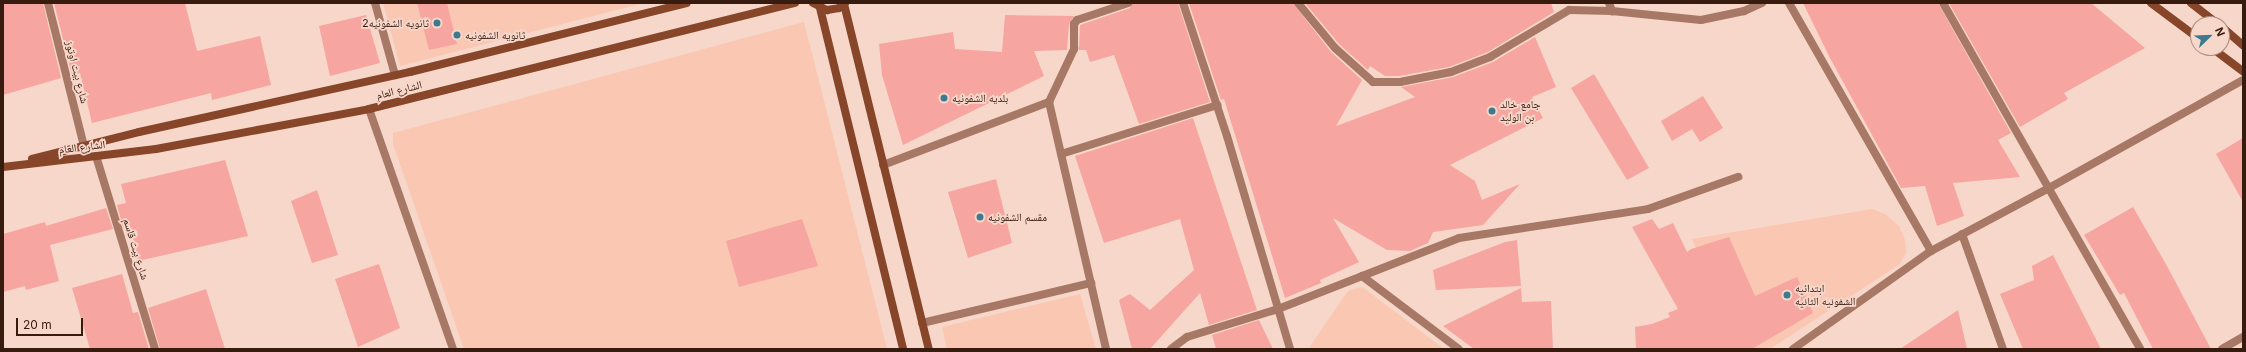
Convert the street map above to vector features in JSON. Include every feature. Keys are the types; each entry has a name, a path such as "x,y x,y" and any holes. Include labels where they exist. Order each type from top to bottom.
{"main road":[{"name":"الشارع العام","path":"3,167 138,132 395,76 687,3"},
{"name":"الشارع العام","path":"3,167 156,149 369,109 795,3"},
{"path":"813,3 820,8 832,9 845,4 929,349"},
{"path":"2151,3 2190,32"},
{"path":"2191,3 2208,16"},
{"path":"820,8 903,349"},
{"path":"2230,34 2243,45"},
{"path":"2223,56 2243,71"}],"street":[{"name":"شارع بيت اوتوز","path":"48,3 84,146"},
{"path":"375,3 395,76"},
{"path":"1106,349 1049,102 1074,49 1074,24 1077,20 1128,3"},
{"path":"1183,3 1216,105 1290,349"},
{"path":"1298,3 1335,48 1373,82 1400,82 1451,72 1490,58 1569,10 1611,7 1701,20 1744,11 1762,3"},
{"path":"1789,3 1931,251"},
{"path":"1943,3 2140,349"},
{"path":"1793,349 1931,251 2049,188 2243,80"},
{"path":"884,165 1049,102"},
{"path":"1061,154 1216,105"},
{"path":"369,109 453,349"},
{"name":"شارع بيت قاسم","path":"96,156 154,349"},
{"path":"1171,349 1187,337 1278,309 1459,238 1648,209 1738,177"},
{"path":"1962,234 2003,349"},
{"path":"1362,276 1459,349"},
{"path":"922,322 1091,283"},
{"path":"2222,349 2243,337"}],"shaded area":[{"name":"ثانويه الشفونيه","path":"383,3 644,3 400,66"},
{"path":"804,22 887,349 464,349 393,144 393,133"},
{"path":"1872,209 1885,214 1899,226 1905,240 1906,253 1900,264 1770,349 1740,349 1692,239"},
{"path":"1360,287 1365,289 1444,349 1308,349 1348,291"},
{"path":"1080,294 1096,349 947,349 942,327"}],"building":[{"path":"3,3 43,3 61,78 3,95"},
{"path":"54,3 185,3 197,51 260,36 271,85 212,100 211,93 92,123 80,73 72,75"},
{"name":"ثانويه الشفونيه2","path":"417,3 447,3 457,44 429,50"},
{"path":"1133,3 1178,3 1210,102 1139,124 1114,55 1090,62 1086,50 1079,50 1080,25 1130,8"},
{"path":"1189,3 1293,3 1331,52 1362,80 1336,126 1415,97 1401,87 1453,77 1493,62 1535,37 1556,87 1532,97 1543,118 1450,165 1475,181 1482,200 1520,184 1483,225 1433,232 1428,243 1410,251 1387,250 1333,218 1359,262 1320,280 1321,283 1285,298 1224,99 1221,100"},
{"path":"1305,3 1551,3 1554,12 1488,52 1449,67 1399,76 1385,76 1370,66 1368,70 1339,44"},
{"path":"1803,3 1938,3 2011,133 1998,140 2020,177 1953,183 1964,216 1937,226 1925,186 1901,188 1830,58"},
{"path":"1949,3 2091,3 2145,48 2064,93 2068,99 2020,127"},
{"path":"366,15 380,63 330,76 319,26"},
{"name":"بلديه الشفونيه","path":"1005,15 1074,16 1069,24 1067,50 1034,51 1044,76 903,145 882,75 879,44 953,32 955,49 1002,52"},
{"path":"1594,74 1649,168 1627,180 1571,88"},
{"path":"1703,96 1723,128 1700,142 1692,129 1672,141 1661,121"},
{"path":"1193,118 1257,310 1209,325 1200,293 1150,349 1132,349 1119,300 1130,294 1150,310 1194,270 1180,219 1104,243 1075,156"},
{"path":"2243,138 2243,202 2216,154"},
{"path":"225,160 248,236 138,261 130,225 123,227 117,205 126,203 121,184"},
{"name":"مقسم الشفونيه","path":"996,179 1012,243 968,258 948,192"},
{"path":"317,190 338,255 312,263 291,201"},
{"path":"2133,207 2167,266 2211,349 2153,349 2124,293 2120,295 2084,235"},
{"path":"106,208 113,229 50,245 59,281 26,290 25,286 3,292 3,234 45,222 46,226"},
{"path":"802,219 818,266 739,287 726,241"},
{"path":"1652,219 1659,229 1673,223 1687,252 1691,249 1729,237 1755,296 1797,277 1813,313 1752,349 1636,349 1635,327 1652,324 1670,317 1668,313 1678,309 1632,227"},
{"path":"1517,240 1521,286 1436,290 1433,270 1505,242"},
{"path":"2053,255 2101,349 2023,349 2000,294 2034,280 2032,266"},
{"path":"379,264 400,328 358,347 335,279"},
{"path":"122,274 133,313 138,312 149,349 90,349 72,288"},
{"path":"1521,288 1522,302 1551,301 1553,349 1474,349 1443,326"},
{"path":"206,289 225,349 160,349 148,308"},
{"path":"1958,310 1967,349 1900,349"},
{"path":"1259,320 1273,349 1216,349 1212,335"}],"place":[{"name":"ثانويه الشفونيه2","path":"437,23"},
{"name":"ثانويه الشفونيه","path":"457,35"},
{"name":"بلديه الشفونيه","path":"944,98"},
{"name":"جامع خالد بن الوليد","path":"1492,111"},
{"name":"مقسم الشفونيه","path":"980,217"},
{"name":"ابتدائيه الشفونيه الثانيه","path":"1787,295"}]}
